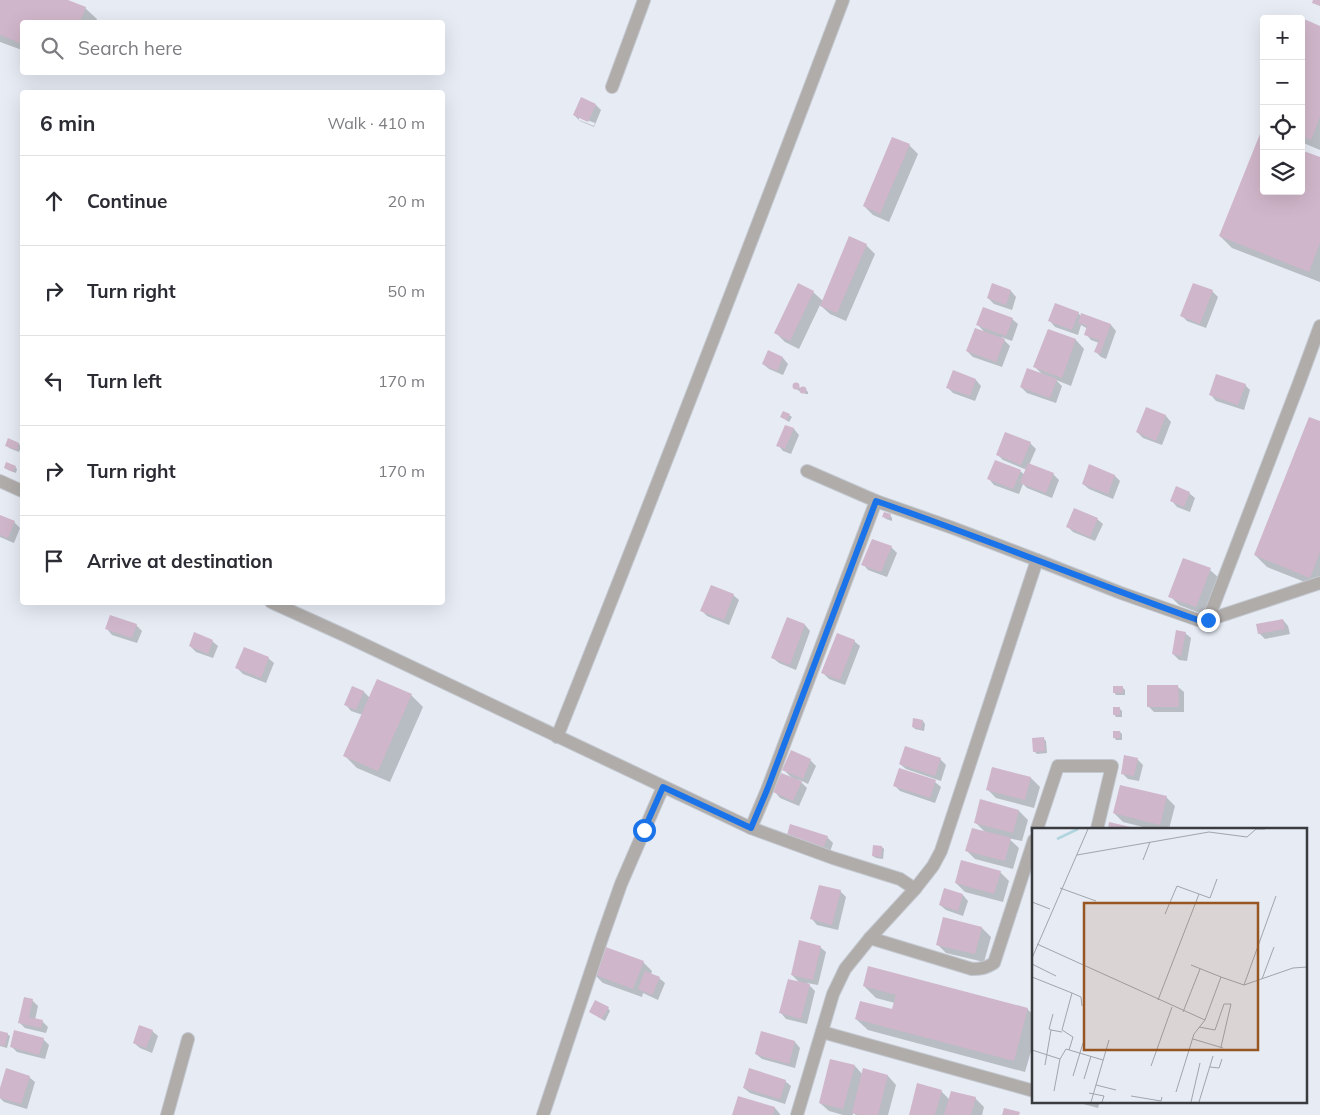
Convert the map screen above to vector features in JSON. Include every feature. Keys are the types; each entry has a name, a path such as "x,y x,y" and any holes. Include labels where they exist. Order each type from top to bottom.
{"street":[{"path":"612,87 644,0"},
{"path":"557,737 648,510 843,0"},
{"path":"1208,620 1320,326"},
{"path":"806,471 876,501 1198,620 1208,620 1320,583"},
{"path":"0,481 20,490"},
{"path":"751,828 876,501"},
{"path":"797,1115 833,994 845,969 870,938 915,889 933,866 941,851 1037,560"},
{"path":"278,605 751,828 833,858 900,879 915,889"},
{"path":"1037,828 1058,766 1112,766 1097,828"},
{"path":"544,1115 621,884 663,787"},
{"path":"870,938 972,969 987,967 994,963 1032,854"},
{"path":"822,1032 1032,1090"},
{"path":"167,1115 188,1039"}],"building":[{"path":"0,0 68,0 86,7 81,20 20,20 20,43 0,35"},
{"path":"1313,0 1320,0 1320,6 1312,3"},
{"path":"1305,19 1320,26 1320,117 1311,140 1305,138"},
{"path":"581,97 596,104 588,122 573,115"},
{"path":"1260,134 1260,195 1305,195 1305,151 1320,157 1320,243 1309,272 1219,236"},
{"path":"892,137 910,144 880,214 863,206"},
{"path":"849,236 867,244 837,313 820,306"},
{"path":"798,283 814,291 790,341 774,333"},
{"path":"992,283 1011,290 1006,305 987,298"},
{"path":"1193,283 1213,290 1200,324 1180,316"},
{"path":"1055,303 1079,312 1072,330 1048,321"},
{"path":"983,307 1013,318 1006,336 976,325"},
{"path":"1081,313 1111,324 1100,354 1094,352 1099,340 1084,335 1087,326 1078,323"},
{"path":"975,328 1005,339 996,362 966,351"},
{"path":"1048,329 1076,339 1062,378 1033,367"},
{"path":"768,350 783,357 777,371 762,364"},
{"path":"1027,368 1057,379 1050,398 1020,387"},
{"path":"953,370 976,379 970,396 946,388"},
{"path":"1216,374 1246,384 1238,405 1209,395"},
{"path":"796,383 799,386 796,389 793,386"},
{"path":"803,387 806,390 803,393 800,390"},
{"path":"1146,407 1166,415 1156,441 1136,432"},
{"path":"783,411 790,414 787,420 780,417"},
{"path":"1309,417 1320,421 1320,552 1310,578 1254,555"},
{"path":"785,425 794,428 785,449 776,446"},
{"path":"1005,432 1031,442 1021,465 996,455"},
{"path":"8,438 19,443 17,450 5,446"},
{"path":"995,460 1021,470 1013,489 987,479"},
{"path":"6,462 16,466 13,472 4,468"},
{"path":"1028,463 1054,473 1046,493 1020,483"},
{"path":"1089,464 1115,475 1108,494 1082,484"},
{"path":"1176,486 1190,492 1184,507 1170,501"},
{"path":"1074,508 1098,518 1090,537 1066,527"},
{"path":"884,512 891,514 889,519 882,517"},
{"path":"0,515 15,521 8,538 0,535"},
{"path":"872,539 892,546 881,572 861,565"},
{"path":"1183,558 1211,568 1196,607 1168,597"},
{"path":"711,585 734,594 724,620 700,611"},
{"path":"110,615 137,624 132,638 105,629"},
{"path":"787,617 805,624 790,665 771,658"},
{"path":"1283,619 1285,629 1258,634 1256,624"},
{"path":"1176,630 1186,632 1181,656 1172,654"},
{"path":"194,632 213,640 208,654 189,646"},
{"path":"837,633 855,640 840,680 821,673"},
{"path":"244,647 269,657 261,678 235,668"},
{"path":"377,679 412,694 378,771 343,756"},
{"path":"1147,685 1178,685 1179,707 1147,707"},
{"path":"352,686 364,691 356,710 344,705"},
{"path":"1113,686 1123,686 1123,693 1113,693"},
{"path":"1113,707 1120,707 1120,715 1113,715"},
{"path":"913,718 923,720 921,729 912,727"},
{"path":"1113,731 1120,731 1120,738 1113,738"},
{"path":"1044,737 1045,751 1033,752 1032,738"},
{"path":"905,746 941,758 935,776 899,764"},
{"path":"791,750 811,759 803,779 782,770"},
{"path":"1124,755 1138,758 1134,776 1121,774"},
{"path":"992,767 1031,777 1025,800 986,790"},
{"path":"899,768 936,780 930,798 893,786"},
{"path":"781,773 802,781 793,801 773,792"},
{"path":"1120,785 1167,796 1160,825 1113,813"},
{"path":"980,799 1019,810 1013,833 974,823"},
{"path":"1109,822 1135,828 1108,828"},
{"path":"790,824 828,836 824,847 787,835"},
{"path":"972,828 1011,838 1005,861 965,851"},
{"path":"873,845 882,846 881,857 872,856"},
{"path":"961,860 1001,871 994,894 955,883"},
{"path":"819,885 841,890 832,925 810,919"},
{"path":"944,888 963,894 958,911 939,905"},
{"path":"943,917 982,927 975,954 936,945"},
{"path":"799,940 821,946 813,980 791,975"},
{"path":"603,946 644,961 633,989 593,974"},
{"path":"868,966 1028,1008 1014,1061 855,1019 860,1001 892,1009 896,995 863,986"},
{"path":"645,971 660,977 652,995 638,989"},
{"path":"788,979 810,984 801,1019 779,1013"},
{"path":"24,997 33,999 29,1017 43,1020 41,1028 18,1023"},
{"path":"595,1000 609,1007 602,1019 589,1012"},
{"path":"139,1025 153,1030 146,1048 133,1043"},
{"path":"14,1030 44,1038 39,1055 10,1047"},
{"path":"0,1031 8,1033 5,1046 0,1045"},
{"path":"761,1031 795,1041 789,1064 755,1054"},
{"path":"830,1059 855,1065 843,1109 819,1103"},
{"path":"6,1068 30,1076 21,1104 0,1098 0,1088"},
{"path":"749,1068 786,1080 780,1099 743,1088"},
{"path":"863,1068 888,1075 878,1115 852,1113"},
{"path":"917,1083 942,1090 935,1115 909,1115"},
{"path":"951,1091 976,1097 971,1115 944,1115"},
{"path":"738,1096 775,1107 773,1115 732,1115"},
{"path":"1004,1108 1020,1112 1019,1115 1002,1115"}],"route":[{"path":"644,830 663,787 751,828 876,501 953,528 1121,593 1198,620 1208,620"}]}
